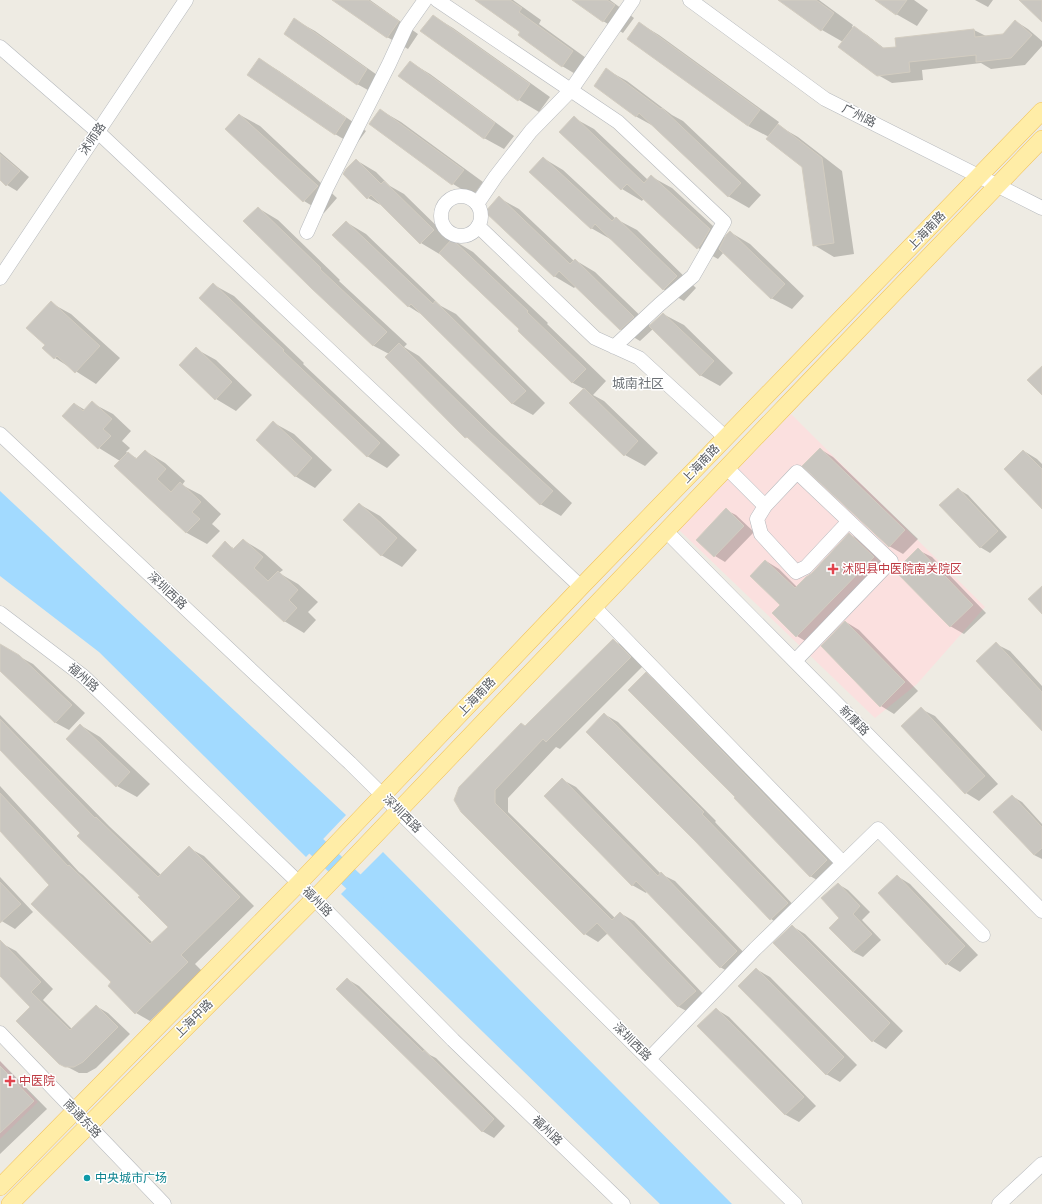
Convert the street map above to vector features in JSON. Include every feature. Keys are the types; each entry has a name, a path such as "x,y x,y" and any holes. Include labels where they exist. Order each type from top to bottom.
{"main road":[{"name":"上海南路","path":"362,817 581,587 1042,111"},
{"name":"上海南路","path":"378,833 1042,139"},
{"name":"上海中路","path":"0,1187 362,817"},
{"name":"上海中路","path":"10,1204 318,896 378,833"}],"street":[{"name":"沭师路","path":"0,278 186,0"},
{"path":"307,232 326,187 389,64 406,27 425,0"},
{"path":"437,0 618,122 724,222 693,276 614,346"},
{"path":"477,204 496,176 531,131 571,90 633,0"},
{"name":"广州路","path":"690,0 826,99 1042,208"},
{"path":"0,47 98,132 581,587"},
{"path":"465,196 472,199 477,204 481,215 478,226 474,231 468,235 461,236 449,232 444,227 441,221 441,214 446,202 452,198 465,196"},
{"path":"478,226 595,338 639,358 726,438"},
{"name":"深圳西路","path":"0,434 383,795 796,1204"},
{"path":"727,468 765,506"},
{"path":"795,661 891,562 849,521 797,472 765,506 757,519 761,534 796,572 806,567 849,521"},
{"name":"新康路","path":"666,531 1042,911"},
{"path":"594,607 843,863"},
{"name":"福州路","path":"0,613 83,676 302,880 453,1040 623,1204"},
{"path":"649,1059 755,949 878,829 983,935"},
{"name":"南通东路","path":"0,1033 164,1204"},
{"path":"999,1204 1042,1164"}],"shaded area":[{"name":"沭阳县中医院南关院区","path":"791,414 985,607 917,684 875,718 679,530"},
{"name":"中医院","path":"0,1061 38,1102 0,1139"}],"water":[{"path":"0,491 346,815 306,857 99,652 0,576"},
{"path":"383,852 732,1204 660,1204 341,894"}],"building":[{"path":"332,0 368,0 399,21 387,38"},
{"path":"475,0 510,0 522,8 519,12 573,51 562,67 518,35 520,32"},
{"path":"572,0 607,0 615,5 603,22"},
{"path":"778,0 816,0 834,13 821,31"},
{"path":"875,0 907,0 896,15"},
{"path":"1019,0 1042,0 1042,22"},
{"path":"433,15 530,84 518,101 420,31"},
{"path":"294,18 367,69 357,85 284,34"},
{"path":"1015,20 1032,35 1011,58 976,62 976,55 909,62 910,72 877,76 838,47 854,26 883,48 896,47 895,38 974,29 975,37 1003,34"},
{"path":"639,22 760,110 748,126 627,39"},
{"path":"259,58 346,118 335,135 247,75"},
{"path":"410,61 495,123 484,139 398,76"},
{"path":"606,68 661,109 662,108 741,183 728,197 639,113 636,117 594,86"},
{"path":"380,109 464,170 452,185 369,124"},
{"path":"239,114 318,186 303,202 225,129"},
{"path":"574,116 644,183 651,175 710,229 697,249 627,184 621,190 559,132"},
{"path":"778,124 822,158 834,243 813,246 802,167 766,139"},
{"path":"0,154 20,171 6,186 0,180"},
{"path":"543,157 612,221 616,217 677,276 663,290 595,224 591,229 529,172"},
{"path":"356,159 381,184 384,181 434,230 420,244 371,195 367,199 343,174"},
{"path":"499,196 570,264 575,259 634,317 620,330 559,271 554,277 485,212"},
{"path":"258,207 321,268 320,269 387,332 373,346 243,221"},
{"path":"346,221 433,304 435,301 526,391 512,404 411,304 408,307 332,235"},
{"path":"730,231 785,284 771,299 719,249 726,235"},
{"path":"452,239 528,311 527,312 586,369 572,383 518,331 519,329 439,253"},
{"path":"213,283 380,443 367,457 199,298"},
{"path":"51,301 100,346 75,373 57,356 54,359 42,348 45,345 26,328"},
{"path":"663,313 714,361 700,376 649,326"},
{"path":"399,343 487,430 553,491 540,505 467,437 465,438 385,357"},
{"path":"196,347 232,382 215,400 179,365"},
{"path":"1042,366 1042,395 1027,380"},
{"path":"584,388 638,441 624,456 569,403"},
{"path":"92,401 112,419 103,429 111,436 98,449 62,416 74,403 83,411"},
{"path":"273,421 312,458 295,477 256,440"},
{"path":"820,448 905,530 889,547 802,466"},
{"path":"145,450 166,469 157,479 171,492 180,482 201,502 192,512 200,519 186,533 114,466 128,452 136,459"},
{"path":"1023,450 1042,469 1042,509 1004,469"},
{"path":"958,488 998,531 980,548 939,505"},
{"path":"359,503 397,538 381,556 343,520"},
{"path":"726,508 744,526 714,557 696,540"},
{"path":"849,533 874,557 796,637 772,613 780,605 750,576 765,560 795,588 812,573"},
{"path":"243,539 263,557 254,568 268,581 278,571 298,590 289,600 297,608 284,622 212,556 225,541 233,549"},
{"path":"918,548 973,605 950,627 895,571"},
{"path":"1042,586 1042,614 1028,599"},
{"path":"845,621 905,682 880,707 821,646"},
{"path":"613,639 631,657 546,742 543,739 495,790 495,803 612,920 620,912 696,991 678,1007 597,923 584,935 461,812 454,800 459,787 521,723 525,726"},
{"path":"996,642 1042,692 1042,731 976,661"},
{"path":"0,644 19,655 72,705 55,723 0,671"},
{"path":"646,672 827,860 810,877 734,798 735,797 628,690"},
{"path":"921,707 985,776 965,794 901,726"},
{"path":"604,713 704,812 702,814 788,903 770,920 695,841 586,732"},
{"path":"0,719 95,818 96,817 158,877 189,846 240,897 181,955 188,962 135,1014 108,986 111,982 31,904 49,885 0,831 0,793 68,866 69,865 150,944 168,927 138,897 140,896 77,836 80,833 0,750"},
{"path":"80,724 130,772 116,787 66,739"},
{"path":"562,778 658,876 661,872 737,951 720,968 636,881 632,886 544,796"},
{"path":"1012,795 1042,827 1042,848 1034,855 993,812"},
{"path":"897,875 965,946 946,965 878,893"},
{"path":"0,882 21,904 0,923"},
{"path":"838,883 860,906 853,914 872,934 853,952 829,928 839,918 821,898"},
{"path":"792,925 890,1023 872,1042 773,943"},
{"path":"0,940 41,982 31,992 70,1030 96,1005 118,1027 83,1062 74,1067 65,1067 59,1064 16,1021 30,1007 0,976"},
{"path":"756,968 844,1057 826,1075 738,986"},
{"path":"347,978 423,1052 424,1050 494,1119 482,1132 336,989"},
{"path":"716,1008 804,1097 785,1115 697,1026"},
{"name":"中医院","path":"0,1066 34,1101 0,1133"}],"waterway":[{"path":"297,828 374,901"}],"place":[{"name":"沭阳县中医院南关院区","path":"833,569"},
{"name":"中医院","path":"10,1081"},
{"name":"中央城市广场","path":"87,1178"}],"district":[{"name":"城南社区","path":"638,384"}]}
